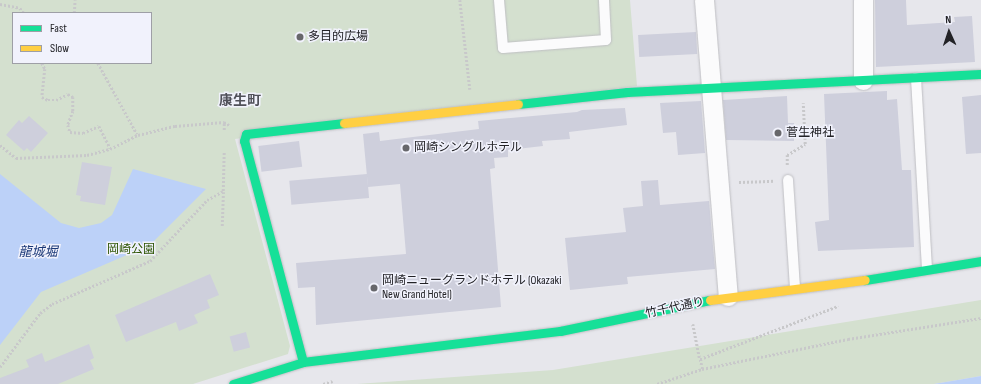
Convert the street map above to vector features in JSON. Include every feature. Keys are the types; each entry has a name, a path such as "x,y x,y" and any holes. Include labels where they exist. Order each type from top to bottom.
{"street":[{"path":"704,0 728,296"},
{"path":"863,0 863,80"},
{"path":"233,384 303,362 244,141 246,134 627,92 712,89 981,74"},
{"name":"竹千代通り","path":"303,362 560,331 689,306 728,296 795,287 878,279 927,269 981,261"}],"lane":[{"path":"499,0 503,48 606,40 604,0"},
{"path":"916,78 927,269"},
{"path":"788,180 795,287"}],"path":[{"path":"74,12 75,0"},
{"path":"460,0 473,109"},
{"path":"0,4 20,8 23,12"},
{"path":"42,64 45,69 42,97 48,100 56,100 68,94 73,97 73,111 68,125 70,132 83,133 99,126 110,148"},
{"path":"99,64 138,135"},
{"path":"718,183 788,180 787,155 805,144 801,84"},
{"path":"0,146 16,158 38,159 87,155 110,148 138,135 175,126 224,122 246,134"},
{"path":"224,122 224,137"},
{"path":"222,226 224,145"},
{"path":"0,367 40,313 52,304 150,261 207,200 223,191"},
{"path":"700,359 844,304"},
{"path":"689,306 702,369"},
{"path":"657,384 702,369 848,339 981,318"}],"green space":[{"name":"岡崎公園","path":"0,0 630,0 637,86 235,139 290,346 288,354 193,384 0,384"},
{"path":"981,300 981,376 934,384 357,384 553,370"}],"water":[{"name":"龍城堀","path":"133,169 206,189 150,245 41,292 0,345 0,174 61,223 79,228 101,223 112,215"},
{"path":"981,376 981,384 934,384"}],"building":[{"path":"875,0 906,0 907,25 955,22 954,17 972,16 975,62 876,67"},
{"path":"696,32 697,54 639,57 638,35"},
{"path":"887,91 887,100 897,99 902,170 911,170 914,247 818,251 815,222 829,220 824,94"},
{"path":"981,95 981,153 966,154 962,97"},
{"path":"787,96 788,123 794,123 794,141 726,140 723,100"},
{"path":"701,101 705,153 678,155 676,132 663,133 660,103"},
{"path":"625,108 627,125 569,132 570,139 542,141 543,146 508,150 508,157 494,158 495,168 490,169 501,307 316,325 315,287 298,288 296,263 406,254 400,184 368,187 363,134 379,132 380,141 479,129 478,121 577,112 582,110"},
{"path":"29,116 48,133 31,152 27,148 24,151 6,135 19,120 22,123"},
{"path":"299,141 302,167 261,172 258,146"},
{"path":"82,162 112,167 105,205 80,201 81,196 76,195"},
{"path":"367,174 369,198 291,205 289,181"},
{"path":"658,180 660,205 709,201 715,269 627,277 628,284 570,290 565,238 626,232 623,208 643,206 641,181"},
{"path":"210,274 219,295 207,300 210,308 194,315 198,323 179,331 176,322 126,342 115,315"},
{"path":"246,332 250,347 234,352 230,336"},
{"path":"89,344 94,358 90,360 94,369 58,384 0,384 0,378 29,367 26,360 42,353 45,362"}],"traffic: fast":[{"path":"518,104 627,92 981,74"},
{"path":"303,362 244,141 246,134 344,123"},
{"path":"865,280 981,261"},
{"path":"233,384 303,362 560,331 710,300"}],"traffic: slow":[{"path":"344,123 518,104"},
{"path":"710,300 865,280"}],"place":[{"name":"多目的広場","path":"300,37"},
{"name":"菅生神社","path":"778,133"},
{"name":"岡崎シングルホテル","path":"406,148"},
{"name":"岡崎ニューグランドホテル (Okazaki New Grand Hotel)","path":"374,288"}],"district":[{"name":"康生町","path":"240,101"}]}
